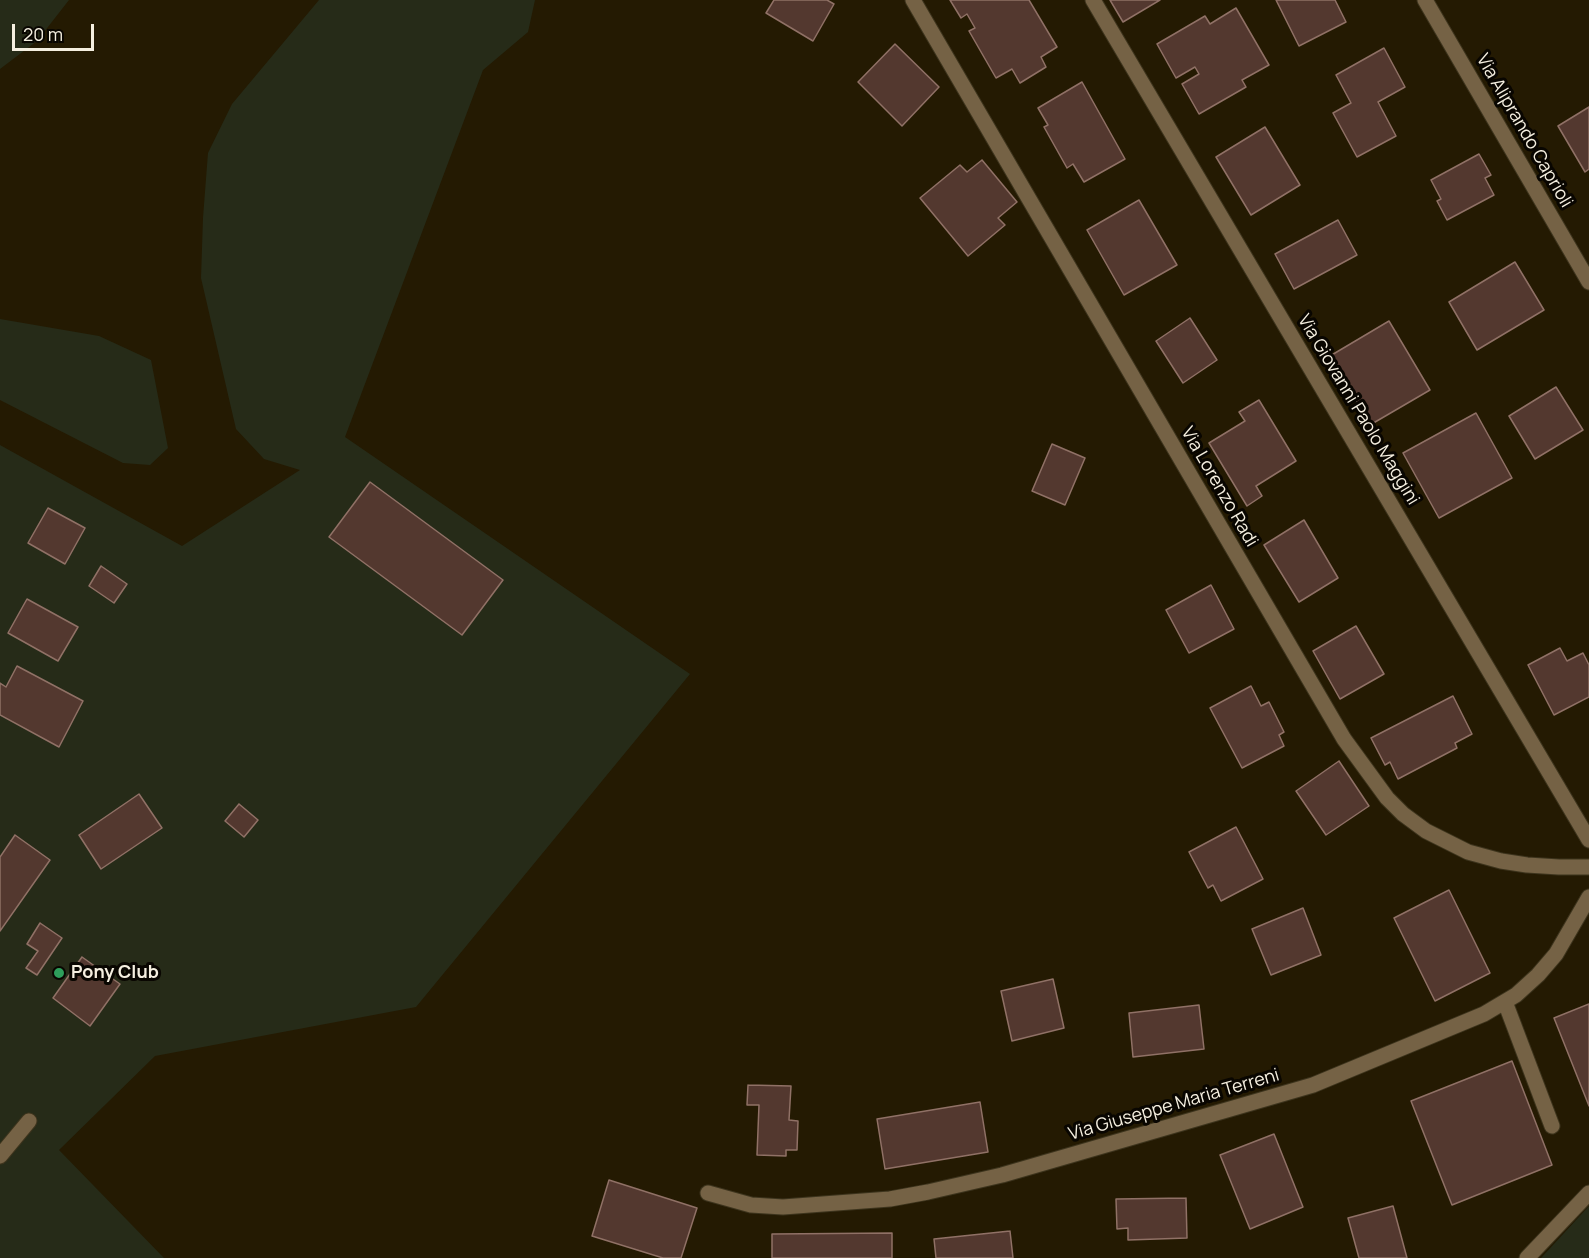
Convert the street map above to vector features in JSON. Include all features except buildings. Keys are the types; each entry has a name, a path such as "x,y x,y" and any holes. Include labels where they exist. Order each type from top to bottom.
{"street":[{"name":"Via Lorenzo Radi","path":"913,0 1344,739 1387,798 1403,814 1426,831 1468,852 1500,861 1527,865 1589,867"},
{"name":"Via Giovanni Paolo Maggini","path":"1093,0 1589,840"},
{"name":"Via Aliprando Caprioli","path":"1425,0 1589,282"},
{"name":"Via Giuseppe Maria Terreni","path":"708,1193 751,1205 790,1207 890,1198 962,1185 1313,1085 1474,1019 1505,1002 1527,986 1556,954 1589,897"},
{"path":"1505,1002 1552,1126"},
{"path":"0,1156 29,1121"},
{"path":"1527,1258 1589,1193"}],"green space":[{"path":"0,0 69,0 37,41 0,69"},
{"path":"319,0 535,0 528,32 483,70 345,437 690,674 416,1007 155,1056 59,1150 164,1258 0,1258 0,445 182,546 300,470 264,459 236,429 201,278 203,218 208,153 232,104"},
{"path":"0,319 99,336 151,360 168,448 150,465 123,463 0,400"},
{"path":"1589,1206 1589,1258 1541,1258"}],"place":[{"name":"Pony Club","path":"59,973"}]}
